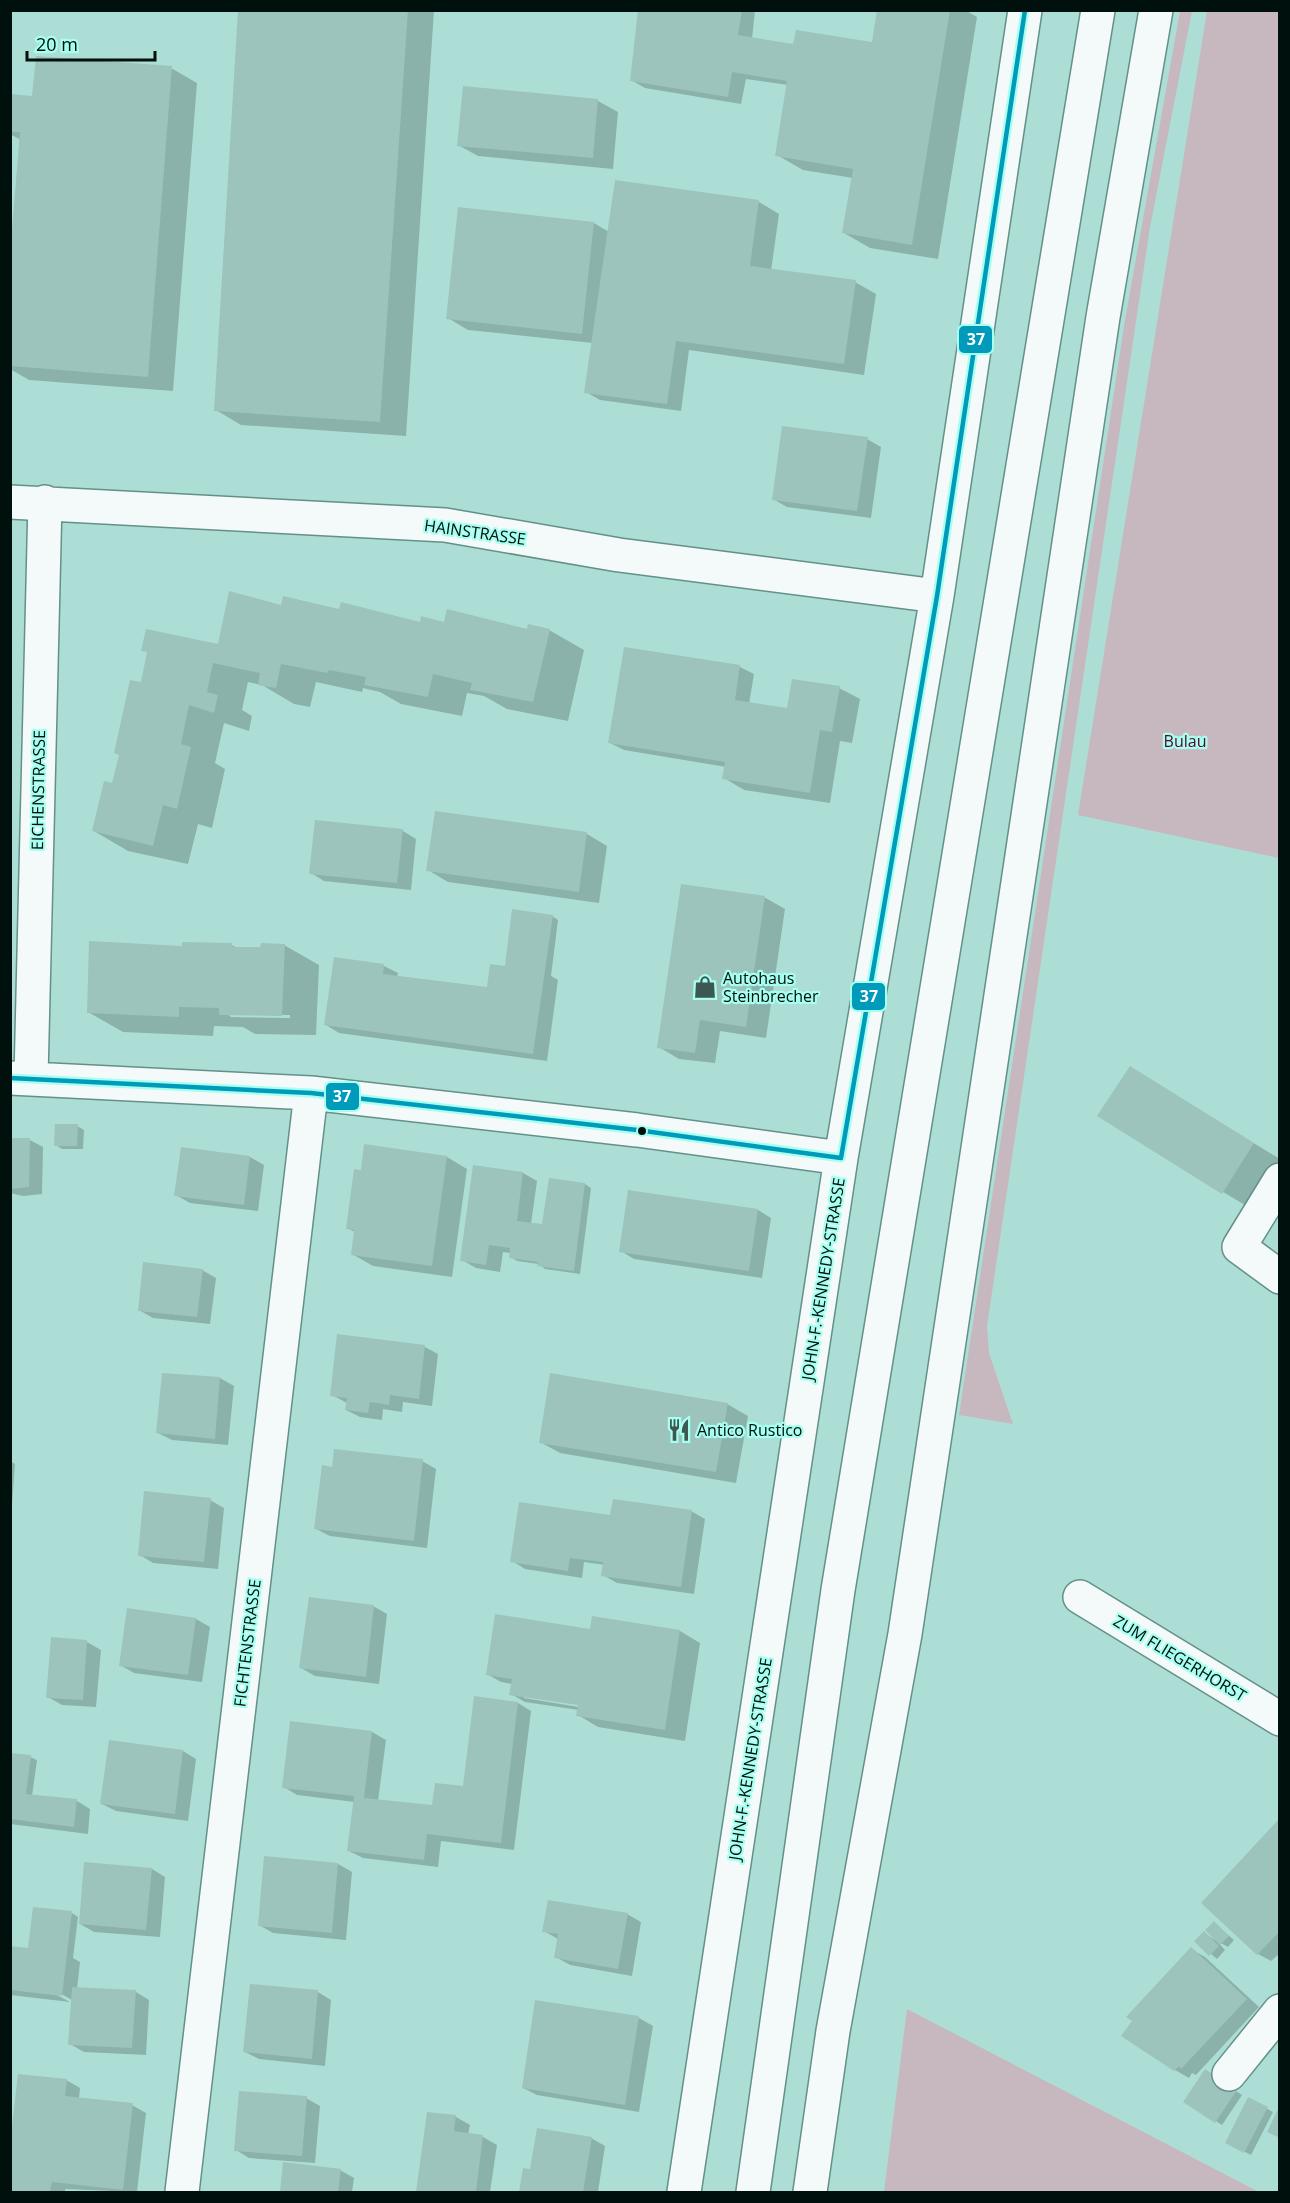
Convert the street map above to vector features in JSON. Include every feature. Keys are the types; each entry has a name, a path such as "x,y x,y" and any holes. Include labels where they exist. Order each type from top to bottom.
{"street":[{"name":"JOHN-F.-KENNEDY-STRASSE","path":"684,2193 841,1158 937,596 1025,10"},
{"path":"753,2193 838,1590 1098,10"},
{"path":"810,2193 833,2031 905,1634 1103,317 1156,10"},
{"name":"HAINSTRASSE","path":"10,502 45,502 445,525 619,555 937,596"},
{"name":"EICHENSTRASSE","path":"21,1078 45,502"},
{"path":"21,1078 311,1093 637,1130 841,1158"},
{"name":"FICHTENSTRASSE","path":"182,2193 311,1093"},
{"path":"1280,1180 1239,1247 1280,1277"},
{"name":"ZUM FLIEGERHORST","path":"1080,1597 1280,1719"},
{"path":"1229,2074 1280,2011"}],"green space":[{"path":"1180,11 1192,11 1150,227 987,1326 989,1353 1013,1424 959,1415 1124,326"},
{"name":"Bulau","path":"1207,11 1279,11 1279,858 1078,815"},
{"path":"907,2009 1259,2192 884,2192"}],"building":[{"path":"238,10 408,10 380,422 214,411"},
{"path":"638,10 742,10 738,35 793,44 796,30 872,42 877,10 950,10 912,245 842,233 853,169 775,156 787,81 732,72 728,97 630,81"},
{"path":"36,56 172,66 148,377 10,366 10,253 20,132 10,132 10,94 32,96"},
{"path":"463,86 598,99 593,158 457,146"},
{"path":"615,180 759,200 750,266 856,280 844,364 676,341 667,404 584,393"},
{"path":"458,207 594,222 582,334 446,319"},
{"path":"782,426 868,437 857,511 772,500"},
{"path":"229,591 281,605 283,596 339,609 341,602 420,622 421,616 444,622 447,609 527,629 528,624 550,629 533,702 470,690 472,683 433,674 428,697 364,685 366,677 329,670 327,673 281,664 276,688 258,685 260,673 213,663 207,692 218,695 214,713 189,705 181,744 191,747 177,809 163,805 153,846 92,831 104,781 112,783 119,755 114,753 130,680 141,682 147,652 141,651 146,629 218,644"},
{"path":"624,647 740,665 735,700 787,708 792,679 840,686 832,732 820,730 810,793 722,779 725,762 608,743"},
{"path":"435,811 587,832 579,892 426,871"},
{"path":"315,820 403,829 397,883 309,874"},
{"path":"681,884 765,896 746,1027 700,1020 695,1053 657,1048"},
{"path":"512,909 553,915 533,1054 324,1025 334,957 384,964 383,974 487,987 490,964 505,966"},
{"path":"89,941 182,946 182,942 232,943 232,947 260,947 261,943 285,944 282,1016 219,1015 219,1008 179,1007 179,1017 87,1013"},
{"path":"1130,1066 1254,1143 1222,1194 1097,1116"},
{"path":"55,1124 78,1124 77,1146 54,1146"},
{"path":"10,1138 30,1138 29,1187 10,1189"},
{"path":"364,1144 447,1156 432,1266 351,1255 354,1230 346,1229 354,1169 361,1170"},
{"path":"181,1147 250,1156 244,1205 174,1196"},
{"path":"473,1165 523,1172 517,1221 542,1224 549,1178 585,1183 574,1271 537,1266 538,1262 509,1258 510,1248 489,1245 486,1265 460,1261"},
{"path":"628,1190 758,1209 749,1271 619,1252"},
{"path":"143,1262 203,1269 197,1317 138,1311"},
{"path":"337,1334 425,1345 419,1399 390,1395 389,1405 370,1402 368,1413 345,1410 347,1398 330,1396"},
{"path":"162,1373 220,1377 215,1439 156,1433"},
{"path":"550,1373 728,1403 716,1472 539,1443"},
{"path":"334,1449 423,1459 414,1541 314,1529 322,1465 332,1467"},
{"path":"144,1491 211,1498 204,1562 138,1556"},
{"path":"613,1499 692,1510 681,1587 601,1576 603,1562 570,1558 568,1571 510,1562 519,1502 610,1515"},
{"path":"309,1597 374,1605 366,1677 299,1668"},
{"path":"127,1608 196,1618 188,1675 119,1666"},
{"path":"495,1614 590,1629 592,1616 680,1630 665,1730 576,1716 578,1705 509,1695 512,1679 486,1675"},
{"path":"51,1637 87,1640 83,1700 46,1698"},
{"path":"474,1696 518,1702 501,1843 427,1834 424,1860 347,1851 354,1796 282,1788 290,1721 372,1731 364,1798 432,1805 435,1783 463,1786"},
{"path":"109,1740 183,1750 175,1814 100,1804"},
{"path":"10,1753 31,1755 26,1794 77,1799 74,1827 10,1819"},
{"path":"1280,1818 1280,1931 1257,1955 1201,1903"},
{"path":"264,1856 338,1863 332,1933 258,1926"},
{"path":"84,1862 152,1868 146,1930 79,1924"},
{"path":"548,1900 628,1913 618,1969 554,1958 558,1934 542,1932"},
{"path":"33,1907 72,1911 62,1996 10,1990 10,1946 28,1948"},
{"path":"1214,1921 1229,1936 1220,1945 1205,1930"},
{"path":"1204,1931 1219,1946 1209,1956 1194,1941"},
{"path":"1191,1947 1247,1999 1181,2069 1179,2066 1174,2071 1121,2036 1132,2021 1126,2017"},
{"path":"250,1984 318,1990 312,2059 243,2052"},
{"path":"72,1987 136,1990 132,2048 68,2045"},
{"path":"535,2000 639,2016 625,2105 522,2088"},
{"path":"1205,2069 1237,2090 1215,2123 1183,2102"},
{"path":"18,2074 67,2079 65,2096 133,2103 123,2190 52,2182 50,2192 10,2192 10,2144"},
{"path":"239,2091 307,2096 302,2156 234,2151"},
{"path":"1248,2097 1268,2107 1244,2153 1225,2143"},
{"path":"1280,2105 1280,2138 1267,2132"},
{"path":"427,2112 456,2115 454,2131 483,2135 476,2192 416,2192"},
{"path":"537,2128 592,2137 583,2192 519,2192 523,2168 530,2169"},
{"path":"283,2162 341,2169 338,2192 280,2192"}],"transit line":[{"name":"37","path":"10,1078 311,1093 637,1130 841,1158 937,596 1025,10"}],"place":[{"name":"Autohaus Steinbrecher","path":"705,987"},
{"name":"Antico Rustico","path":"679,1430"}]}
